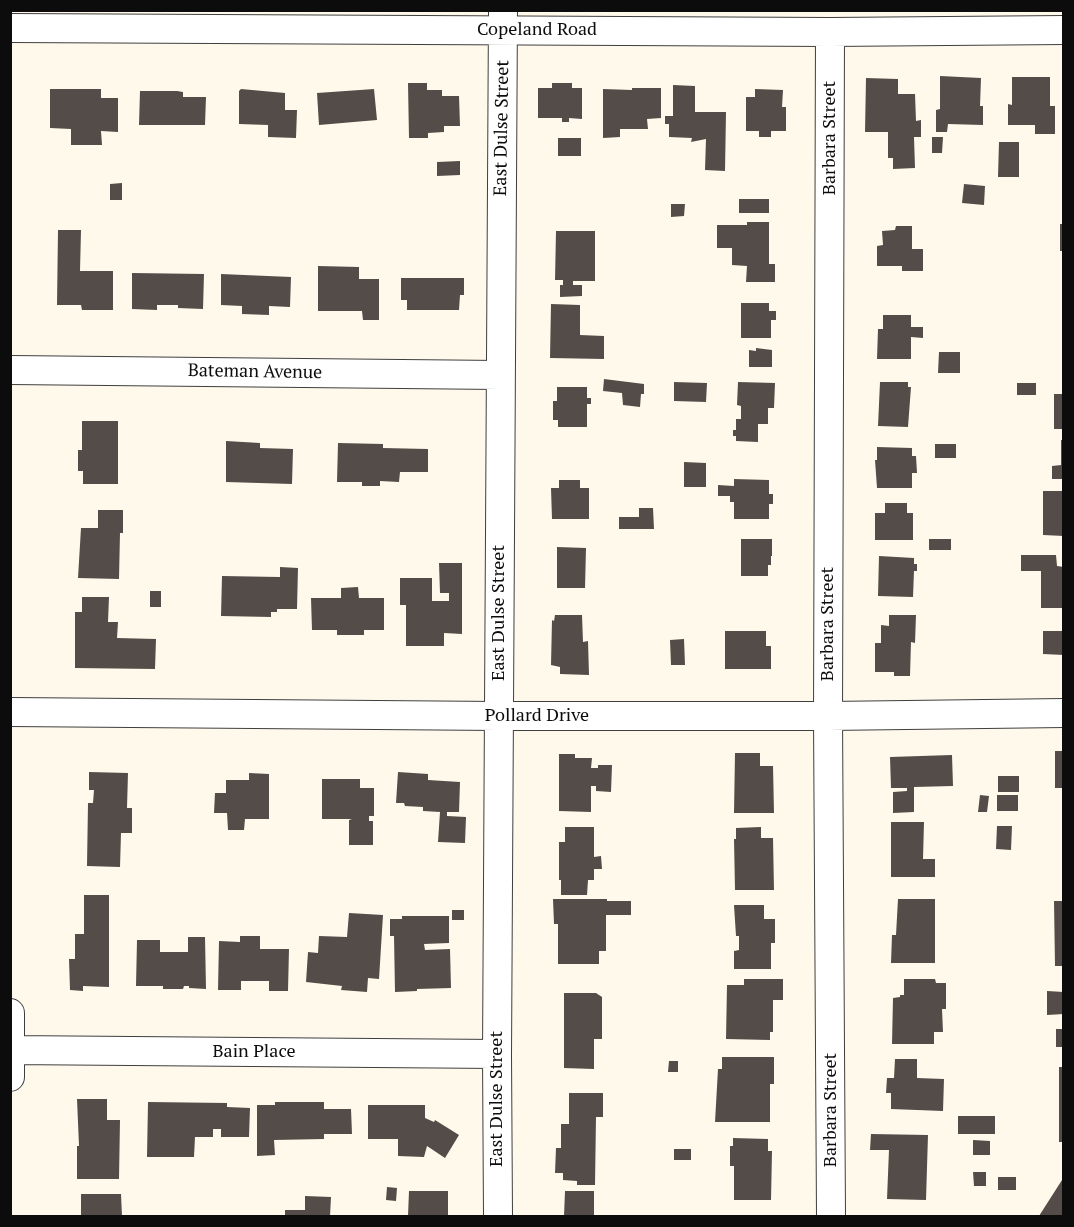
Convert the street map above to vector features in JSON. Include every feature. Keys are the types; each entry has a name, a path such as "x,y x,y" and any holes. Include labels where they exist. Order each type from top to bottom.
{"street":[{"name":"Copeland Road","path":"10,28 503,20 830,32 1064,30"},
{"name":"East Dulse Street","path":"498,1216 499,375 503,20"},
{"name":"Barbara Street","path":"830,32 828,716 831,1216"},
{"name":"Bateman Avenue","path":"10,370 499,375"},
{"name":"Pollard Drive","path":"10,712 498,716 1064,713"},
{"path":"10,1013 10,1077"},
{"name":"Bain Place","path":"11,1050 497,1054"}],"building":[{"path":"940,76 981,78 980,106 983,106 983,125 948,124 947,132 936,132 936,110 940,109"},
{"path":"1012,77 1050,77 1050,106 1055,106 1055,134 1035,134 1035,125 1008,125 1008,104 1012,105"},
{"path":"866,78 898,79 898,94 915,94 916,121 921,120 921,137 914,137 915,168 893,169 893,158 888,158 888,132 865,132"},
{"path":"408,83 427,83 427,90 442,90 442,96 459,96 460,126 444,126 444,132 428,133 428,138 409,138"},
{"path":"552,83 572,83 572,88 582,88 582,119 569,118 569,122 562,122 562,118 538,118 538,88 552,88"},
{"path":"673,85 695,86 695,112 726,112 725,171 705,170 706,139 691,142 692,138 669,137 669,124 665,124 665,116 673,116"},
{"path":"632,88 661,88 661,118 647,119 648,129 620,129 620,137 603,138 603,89 632,90"},
{"path":"50,89 101,89 101,98 118,98 118,132 101,131 102,145 71,145 71,129 50,128"},
{"path":"241,89 285,93 285,110 297,110 296,138 268,137 268,125 239,124 239,91"},
{"path":"374,89 377,120 319,125 317,93"},
{"path":"755,89 783,90 782,107 786,107 786,131 771,131 771,137 759,137 759,131 746,131 746,97 755,97"},
{"path":"140,91 177,91 183,92 183,97 206,97 205,125 139,125"},
{"path":"932,137 943,137 942,153 932,153"},
{"path":"558,138 581,138 581,156 558,156"},
{"path":"999,142 1019,142 1019,177 998,177"},
{"path":"460,161 460,175 437,176 437,162"},
{"path":"122,183 122,200 110,200 110,184"},
{"path":"964,184 985,186 984,205 962,203"},
{"path":"739,199 769,199 769,213 739,213"},
{"path":"671,204 685,204 684,216 671,217"},
{"path":"747,222 769,222 769,264 775,264 775,282 746,282 747,266 732,265 732,248 717,248 717,225 747,225"},
{"path":"1060,224 1064,224 1064,251 1060,251"},
{"path":"896,226 912,226 912,249 923,249 923,271 902,271 902,266 877,266 877,246 883,245 882,231 895,230"},
{"path":"58,230 81,230 80,271 113,271 113,310 82,310 81,305 57,305"},
{"path":"556,231 595,231 595,281 573,281 573,285 582,285 582,296 560,297 560,285 563,285 563,280 555,280"},
{"path":"318,266 359,267 359,279 379,279 379,320 363,320 362,311 318,311"},
{"path":"132,273 204,274 203,309 178,308 178,305 157,305 157,310 132,309"},
{"path":"221,274 291,277 290,307 269,306 269,315 242,314 242,306 221,305"},
{"path":"401,278 464,278 464,295 460,295 459,310 407,310 407,300 401,300"},
{"path":"741,303 769,303 769,311 776,311 776,320 771,320 771,338 741,338"},
{"path":"551,304 580,305 580,335 604,336 604,359 550,358"},
{"path":"883,315 911,315 911,327 923,327 923,338 911,337 911,359 877,359 878,329 883,329"},
{"path":"756,348 772,350 772,367 749,367 749,350 756,351"},
{"path":"939,352 960,352 960,373 938,373"},
{"path":"604,379 644,384 640,407 623,405 622,393 603,391"},
{"path":"674,382 707,383 706,402 674,401"},
{"path":"738,382 775,383 774,408 768,408 768,424 758,424 758,442 736,441 736,436 733,436 733,430 736,430 736,419 741,419 741,406 737,405"},
{"path":"880,382 908,382 908,387 911,387 908,427 878,426"},
{"path":"1017,383 1036,383 1036,395 1017,395"},
{"path":"557,387 587,387 587,398 591,398 591,404 587,404 587,427 558,427 558,420 553,420 553,401 557,401"},
{"path":"1054,394 1064,394 1064,429 1054,429"},
{"path":"82,421 118,421 118,484 83,484 83,471 78,471 78,450 82,450"},
{"path":"1061,440 1064,440 1064,479 1052,479 1052,466 1061,465"},
{"path":"226,441 260,443 260,448 293,449 292,484 226,482"},
{"path":"338,443 383,444 383,448 428,449 428,472 400,472 399,482 380,481 380,486 362,486 362,482 337,482"},
{"path":"935,444 956,444 956,458 935,458"},
{"path":"877,447 912,448 912,456 916,456 917,473 912,473 912,488 877,488 875,460 877,460"},
{"path":"684,462 706,463 706,487 684,487"},
{"path":"734,479 769,480 769,494 773,494 773,504 769,504 769,519 734,519 734,502 730,502 730,496 718,496 718,485 734,486"},
{"path":"559,480 580,480 580,488 589,488 589,519 552,519 551,488 559,488"},
{"path":"1043,491 1064,491 1064,536 1043,535"},
{"path":"885,503 907,503 907,513 913,513 913,540 875,540 875,513 885,513"},
{"path":"639,508 653,508 654,529 619,529 619,517 639,517"},
{"path":"98,510 123,510 119,579 78,578 81,528 98,528"},
{"path":"741,539 772,539 772,556 771,565 768,565 768,576 741,576"},
{"path":"929,539 951,539 951,550 929,550"},
{"path":"557,547 586,548 585,588 557,588"},
{"path":"1021,555 1056,555 1057,566 1064,567 1064,608 1041,608 1041,571 1021,571"},
{"path":"879,556 914,558 917,571 914,571 913,597 878,596"},
{"path":"439,563 462,563 462,634 444,633 444,646 406,646 406,605 400,605 400,578 432,578 432,601 449,601 449,593 440,593"},
{"path":"280,567 298,568 297,609 277,609 277,612 271,612 271,617 221,616 222,576 280,577"},
{"path":"358,587 359,598 384,598 384,630 364,630 364,635 337,635 337,630 312,630 311,598 341,598 341,588"},
{"path":"150,591 161,591 161,607 150,607"},
{"path":"82,597 109,597 108,622 118,622 117,638 156,639 155,669 75,668 75,612 82,612"},
{"path":"555,615 582,615 583,642 588,641 589,675 560,674 560,667 551,665 552,620 554,621"},
{"path":"889,615 916,615 915,643 911,642 910,676 894,676 894,672 875,672 875,643 881,643 881,625 889,626"},
{"path":"725,631 766,631 766,646 771,646 771,669 725,669"},
{"path":"1043,631 1064,631 1064,655 1043,654"},
{"path":"684,639 685,665 671,665 670,640"},
{"path":"1055,751 1064,751 1064,788 1055,788"},
{"path":"735,753 760,753 760,766 773,766 774,813 734,813"},
{"path":"559,754 575,754 575,758 592,758 591,768 598,768 598,765 612,765 611,792 596,791 596,786 591,786 591,812 559,811"},
{"path":"952,755 953,786 914,787 914,812 893,813 893,792 907,791 907,788 891,788 890,757"},
{"path":"89,772 128,773 127,808 132,808 132,833 121,833 120,867 87,866 88,803 93,803 94,790 89,790"},
{"path":"398,772 428,774 428,780 460,782 459,812 447,812 447,816 466,817 465,843 438,842 440,812 423,811 423,807 396,803"},
{"path":"249,773 269,774 269,819 245,819 244,830 228,830 227,813 214,813 215,793 226,793 226,780 249,780"},
{"path":"998,776 1019,776 1019,792 998,792"},
{"path":"322,779 360,779 360,788 374,788 374,816 369,816 369,821 373,821 373,845 349,845 349,820 352,819 322,819"},
{"path":"980,795 989,796 987,812 978,812"},
{"path":"997,795 1018,795 1018,811 997,811"},
{"path":"891,822 924,822 923,859 935,859 935,877 891,877"},
{"path":"997,826 1012,826 1011,850 996,849"},
{"path":"565,827 594,827 594,857 601,856 602,869 594,869 594,880 588,880 587,895 561,895 559,842 565,842"},
{"path":"761,827 761,838 773,838 774,890 735,890 734,839 736,839 736,828"},
{"path":"84,895 109,895 109,987 83,986 83,991 70,990 69,959 75,959 75,934 84,934"},
{"path":"553,899 631,901 631,915 606,915 606,951 599,951 599,964 558,964 558,924 554,924"},
{"path":"898,899 935,899 935,963 891,963 892,935 896,935"},
{"path":"1054,901 1064,901 1064,966 1055,966"},
{"path":"734,905 764,905 764,919 775,919 775,943 771,943 771,969 734,969 734,951 739,950 739,936 736,936"},
{"path":"452,910 464,910 464,920 452,920"},
{"path":"349,913 383,915 379,979 368,978 367,992 341,990 342,986 306,982 308,952 318,953 319,936 347,937"},
{"path":"402,916 449,916 449,943 424,944 425,950 450,949 451,988 395,992 394,936 390,936 390,919 402,919"},
{"path":"240,936 260,936 260,949 289,949 288,991 269,991 269,981 241,981 241,990 218,990 219,941 240,942"},
{"path":"188,937 205,937 206,989 189,988 189,986 184,986 183,989 163,989 163,986 136,986 137,940 160,940 160,952 188,952"},
{"path":"744,979 783,979 783,1000 773,1000 773,1032 770,1032 770,1040 726,1039 727,985 744,985"},
{"path":"904,979 935,979 936,983 946,983 946,1009 942,1009 943,1032 934,1032 934,1044 892,1044 893,998 904,995"},
{"path":"1047,991 1064,992 1064,1014 1047,1015"},
{"path":"564,993 596,993 602,997 602,1039 594,1039 594,1069 564,1068"},
{"path":"1056,1029 1064,1029 1064,1047 1056,1047"},
{"path":"722,1057 774,1057 774,1084 770,1084 770,1122 715,1122 718,1069 722,1069"},
{"path":"895,1059 917,1059 917,1078 944,1079 943,1111 891,1109 891,1093 886,1093 887,1078 894,1078"},
{"path":"669,1061 678,1061 678,1072 668,1072"},
{"path":"1059,1067 1064,1067 1064,1142 1059,1142"},
{"path":"569,1093 603,1093 603,1117 596,1117 595,1185 577,1185 577,1181 563,1180 563,1173 555,1173 556,1148 561,1148 561,1124 569,1124"},
{"path":"77,1099 107,1099 107,1120 120,1120 119,1179 77,1179 77,1146 79,1146"},
{"path":"148,1102 227,1103 227,1107 250,1108 249,1137 221,1137 221,1129 213,1129 213,1137 195,1137 194,1157 147,1157"},
{"path":"275,1102 324,1102 324,1109 351,1109 352,1134 324,1134 324,1139 274,1140 275,1155 257,1156 257,1105 275,1105"},
{"path":"368,1105 425,1105 425,1118 434,1122 435,1120 459,1135 445,1158 427,1146 424,1157 398,1156 398,1139 368,1139"},
{"path":"958,1116 995,1116 995,1134 958,1134"},
{"path":"871,1134 928,1135 926,1200 887,1199 889,1150 870,1150"},
{"path":"733,1138 768,1139 768,1151 772,1151 771,1200 734,1200 734,1166 730,1166 730,1146 733,1146"},
{"path":"973,1140 990,1141 990,1155 973,1155"},
{"path":"674,1149 691,1149 691,1160 674,1160"},
{"path":"973,1172 986,1172 986,1186 974,1186"},
{"path":"998,1177 1016,1177 1016,1190 998,1190"},
{"path":"1062,1180 1064,1181 1064,1216 1039,1216"},
{"path":"387,1187 397,1188 396,1201 386,1200"},
{"path":"409,1191 448,1191 448,1216 408,1216"},
{"path":"565,1191 594,1191 594,1216 564,1216"},
{"path":"81,1194 121,1194 122,1216 81,1216"},
{"path":"305,1196 331,1197 330,1216 285,1216 285,1210 305,1210"}]}
